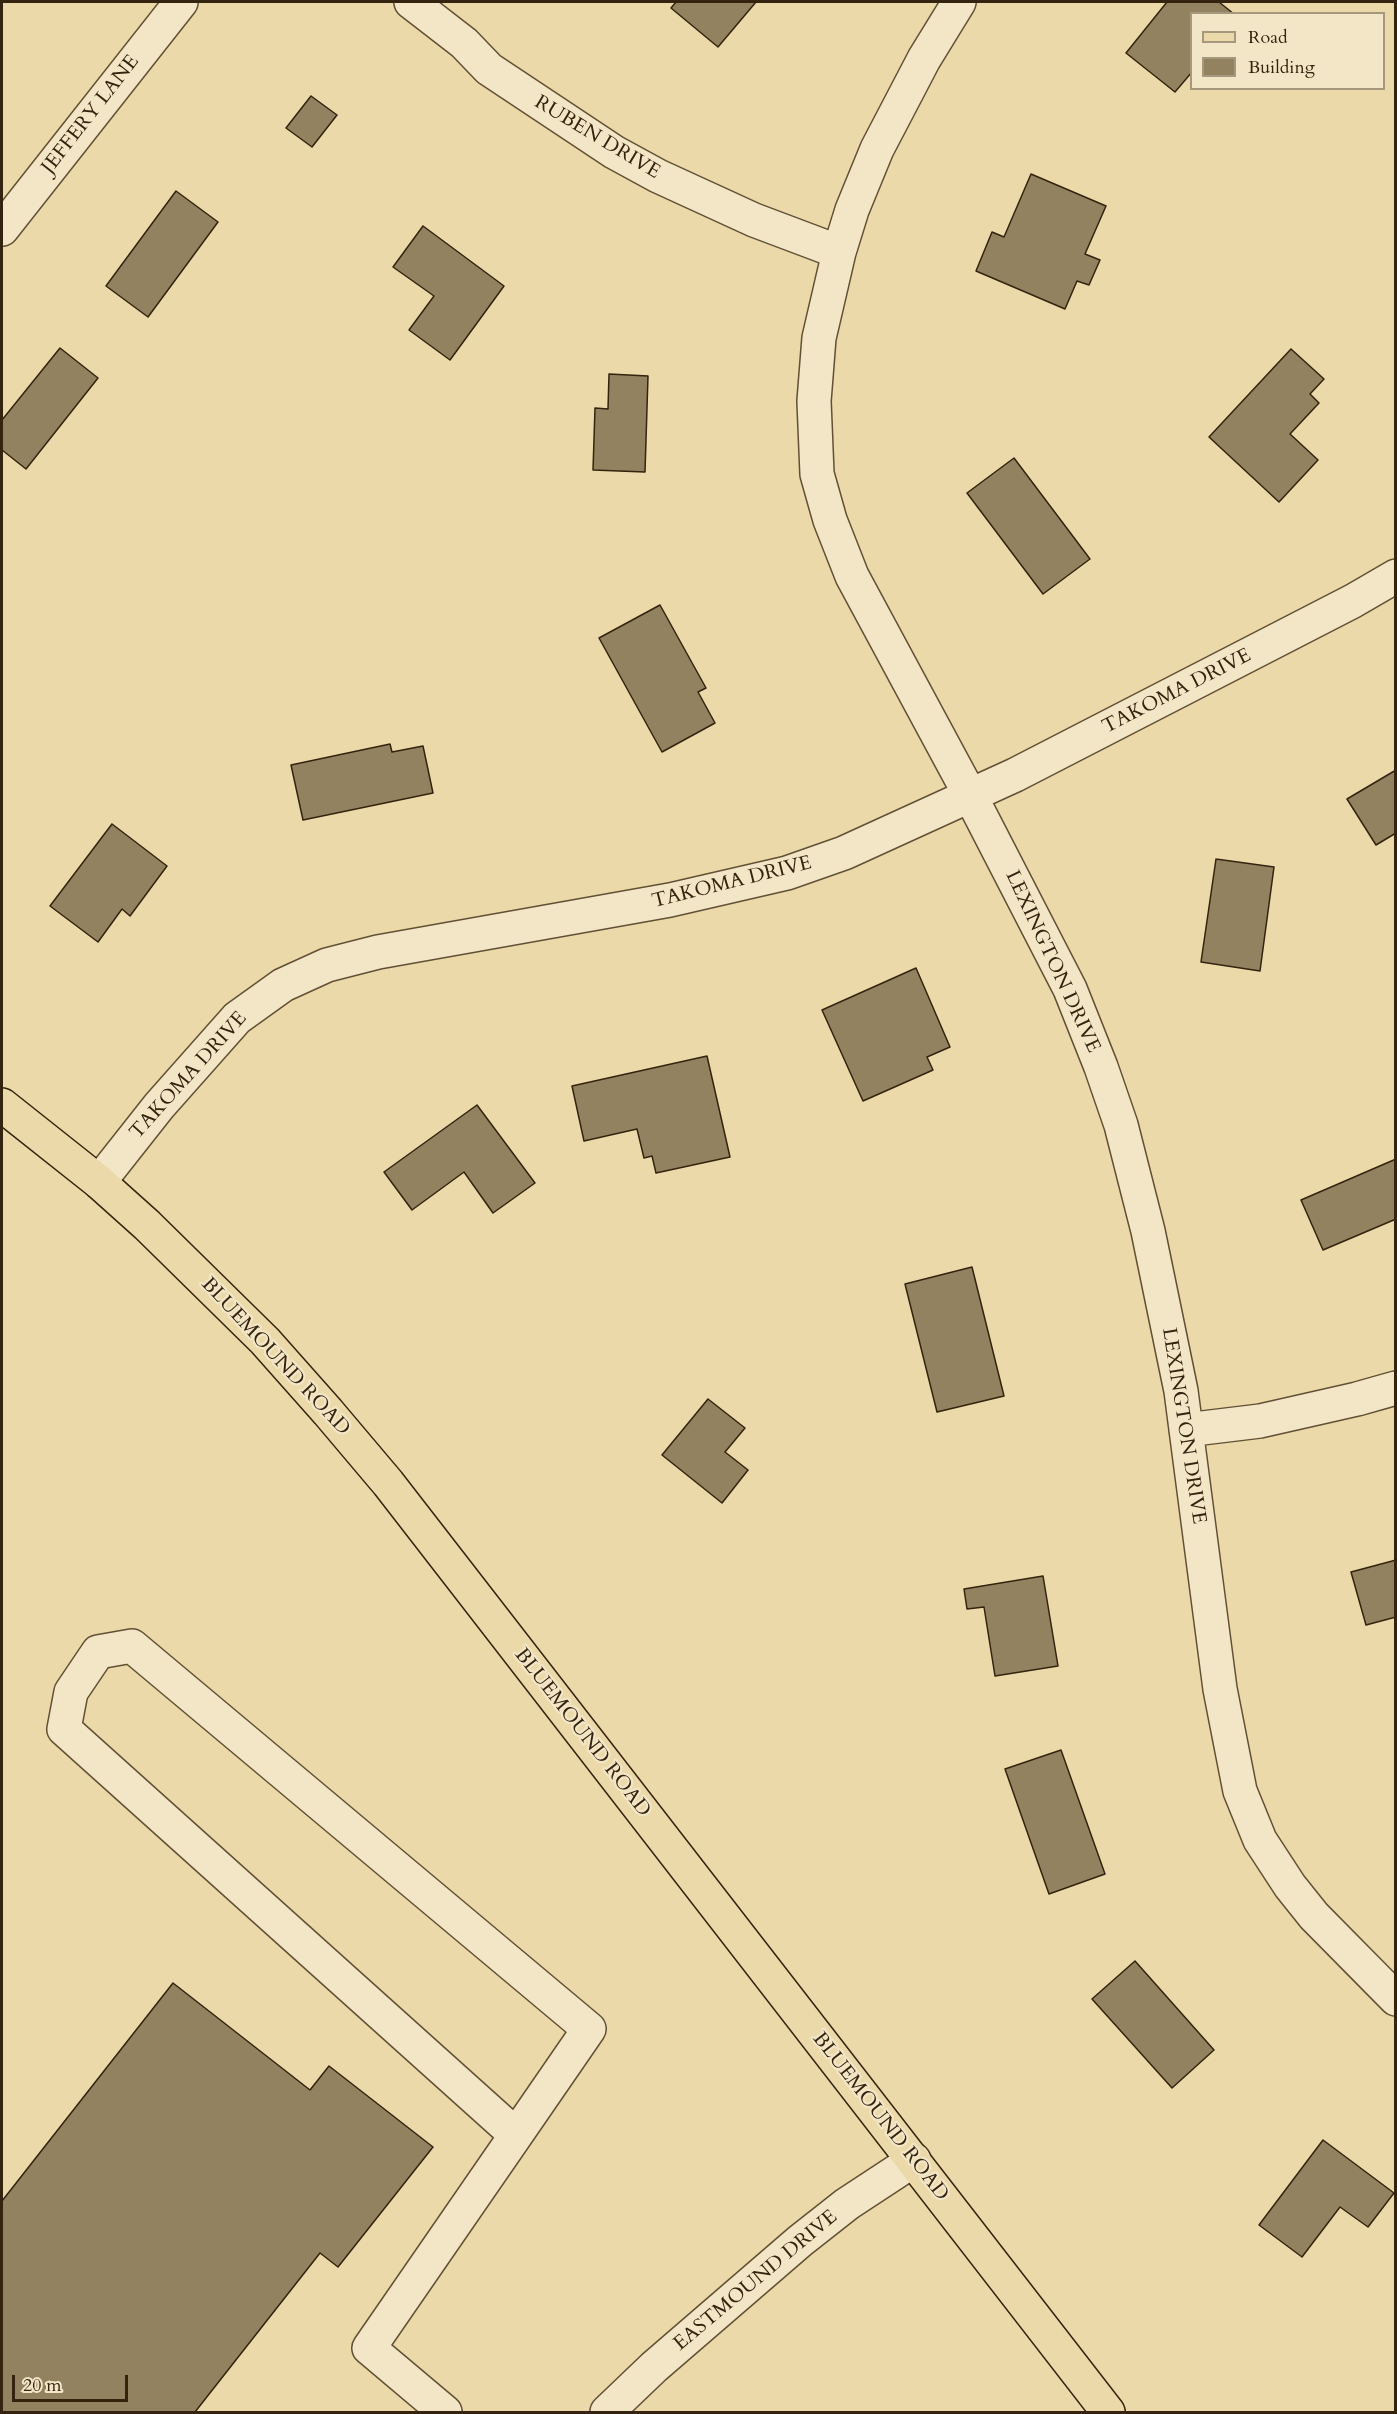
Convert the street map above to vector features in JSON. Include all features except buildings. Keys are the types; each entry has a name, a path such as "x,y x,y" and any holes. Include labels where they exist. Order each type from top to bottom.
{"main road":[{"name":"BLUEMOUND ROAD","path":"2,1105 99,1182 147,1225 265,1341 388,1483 1108,2412"}],"street":[{"name":"JEFFERY LANE","path":"2,229 181,2"},
{"name":"RUBEN DRIVE","path":"411,2 464,43 489,69 614,152 658,176 754,220 839,252"},
{"name":"LEXINGTON DRIVE","path":"959,2 924,59 878,149 852,210 839,252 819,338 814,402 817,474 830,520 852,576 970,795 1070,989 1121,1125 1148,1231 1181,1390 1220,1689 1240,1791 1260,1840 1290,1886 1314,1916 1395,1999"},
{"name":"TAKOMA DRIVE","path":"99,1182 159,1106 237,1018 284,985 327,965 389,950 670,900 787,873 844,853 1015,775 1332,612 1395,576"},
{"path":"1186,1430 1260,1422 1395,1388"},
{"path":"445,2412 369,2348 590,2030 132,1647 98,1652 71,1692 64,1729 516,2135"},
{"name":"EASTMOUND DRIVE","path":"607,2412 654,2367 800,2241 847,2204 914,2160"}]}
